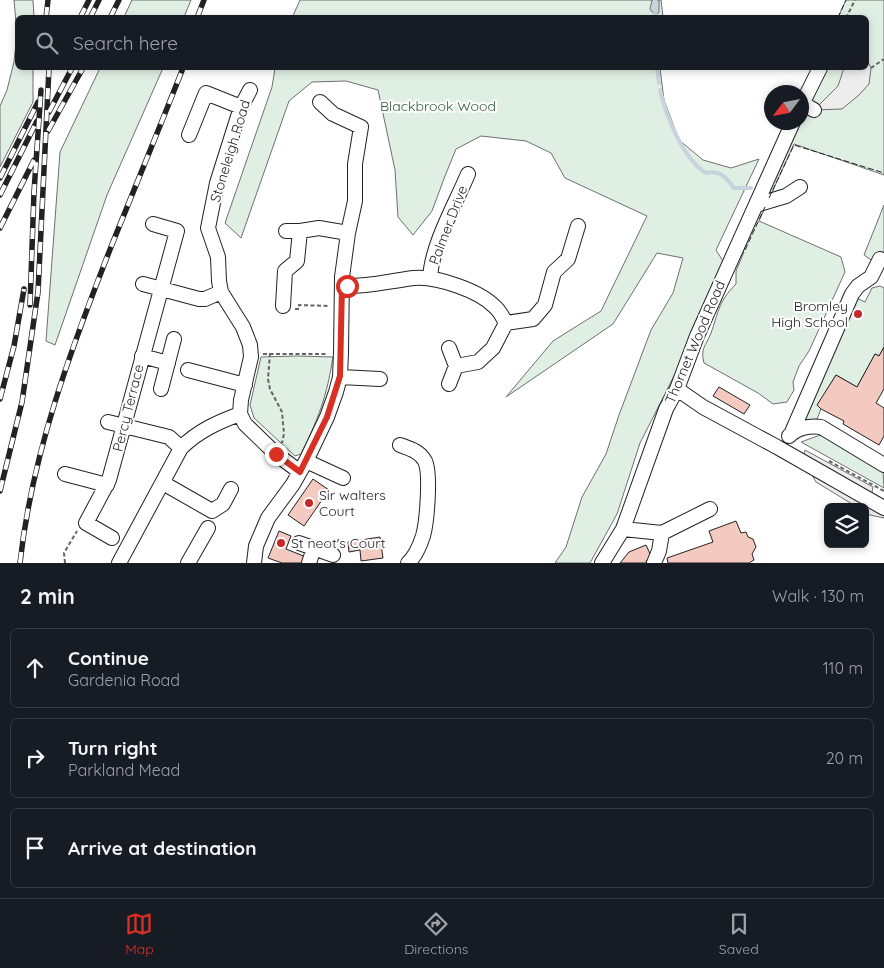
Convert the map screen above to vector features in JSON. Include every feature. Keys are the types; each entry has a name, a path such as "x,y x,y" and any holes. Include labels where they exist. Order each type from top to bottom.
{"street":[{"path":"809,98 819,70"},
{"name":"Stoneleigh Road","path":"250,90 242,106 217,183 208,228 218,257 221,292 243,327 251,352"},
{"path":"189,135 206,92 242,106"},
{"path":"254,563 256,546 268,518 303,466 327,417 340,376 342,286 348,233 355,201 355,164 361,127 333,114 320,102"},
{"name":"Thornet Wood Road","path":"602,563 623,529 660,426 677,389 697,336 789,130"},
{"name":"Palmer Drive","path":"430,278 430,270 440,239 468,174"},
{"path":"756,205 786,196 800,187"},
{"name":"Percy Terrace","path":"86,523 107,485 125,426 160,288 177,231 153,224"},
{"path":"506,323 533,319 545,305 554,272 568,259 578,226"},
{"path":"283,306 285,271 297,260 293,231 319,228 348,233"},
{"path":"792,432 852,294 858,286 871,277 880,259"},
{"path":"342,286 362,287 415,278 430,278 480,295 496,307 506,323"},
{"path":"142,284 199,299 205,299 221,292"},
{"path":"456,366 478,362 493,348 506,323"},
{"path":"161,389 174,339"},
{"path":"449,348 456,366 449,384"},
{"path":"251,352 240,414 245,424 276,454 303,466 344,478"},
{"path":"142,356 168,363"},
{"path":"188,370 245,385"},
{"path":"340,376 380,379"},
{"path":"677,389 883,506"},
{"path":"119,563 181,448 207,428 240,414"},
{"path":"108,422 169,437 181,448"},
{"path":"777,446 792,432 806,427 821,427 884,465"},
{"path":"400,445 417,451 426,463 428,480 427,509 423,535 411,560"},
{"path":"65,474 107,485"},
{"path":"163,483 212,511 223,504 231,489"},
{"path":"623,529 662,533 710,509"},
{"path":"86,523 112,538"},
{"path":"188,563 208,528"},
{"path":"654,563 657,558 662,533"},
{"path":"299,543 333,556"},
{"path":"309,563 314,548"}],"path":[{"path":"848,15 856,0"},
{"path":"871,68 884,59"},
{"path":"283,306 283,309 299,309 299,305 341,306"},
{"path":"251,352 257,354 329,354 341,352"},
{"path":"270,353 268,379 270,389 282,412 284,434 282,446 276,454"},
{"path":"824,458 884,491"},
{"path":"65,563 64,553 79,527 86,523"}],"green space":[{"path":"14,0 33,0 34,15 15,15"},
{"path":"132,0 191,0 185,15 125,15"},
{"path":"300,0 661,0 663,15 293,15"},
{"path":"846,0 884,0 884,175 794,144 759,221 841,257 845,272 809,351 799,366 793,382 794,390 787,402 773,404 758,393 704,363 703,350 722,302 736,284 736,271 744,252 732,247 785,130 809,130 809,85 806,85 813,70 869,70 869,15 839,15"},
{"path":"15,53 15,70 33,70 33,102 0,167 0,106 7,90"},
{"path":"99,70 162,70 107,195 55,345 46,341 60,152"},
{"name":"Blackbrook Wood","path":"275,70 660,70 664,100 679,140 703,160 731,168 759,159 716,250 723,261 677,370 640,443 617,514 590,563 555,563 566,547 582,497 606,454 651,330 673,293 683,258 657,253 613,324 506,397 553,341 601,311 647,216 565,178 551,153 526,141 481,136 456,149 432,211 413,235 398,217 395,170 378,90 346,81 312,82 289,101 241,238 225,223 272,87"},
{"path":"884,205 884,269 864,255"},
{"path":"880,286 884,288 884,347 879,356 875,354 857,387 836,375 823,397 817,419 804,423 809,401 854,297 865,302 872,288"},
{"path":"261,357 333,357 325,396 317,419 301,454 295,456 254,418 250,405"},
{"path":"823,434 883,471 884,488 801,442"}],"shaded area":[{"path":"652,0 659,0 659,12 657,14 653,13 650,9"},
{"path":"869,64 871,68 869,84 859,95 842,109 814,110 838,86 843,70 869,70"},
{"path":"805,450 873,487 871,498 884,503 884,518 869,514 869,503 850,503 816,482 803,459"}],"building":[{"path":"884,347 884,389 876,403 884,408 884,436 879,445 843,424 844,421 817,405 836,375 857,387 875,354 879,356"},
{"path":"719,387 750,405 744,414 713,396"},
{"name":"Sir walters Court","path":"313,479 329,490 304,526 288,515"},
{"path":"736,521 741,533 746,532 748,537 753,539 756,547 752,554 754,560 749,563 668,563 667,558 713,542 709,531"},
{"name":"St neot's Court","path":"279,531 291,536 286,549 306,557 304,563 282,563 268,558"},
{"path":"380,537 383,558 361,561 360,550 349,552 348,542"},
{"path":"646,545 652,558 646,561 647,563 620,563 629,552"}],"waterway":[{"path":"655,0 655,15"},
{"path":"657,70 659,83"},
{"path":"660,90 671,124 690,158 706,173 711,172 722,175 734,188 751,188"}],"railway":[{"path":"46,15 48,0"},
{"path":"82,15 89,0"},
{"path":"92,15 99,0"},
{"path":"112,15 119,0"},
{"path":"198,15 204,0"},
{"path":"0,491 22,402 38,292 49,70"},
{"path":"49,112 71,70"},
{"path":"48,131 82,70"},
{"path":"20,563 34,482 55,402 111,247 182,70"},
{"path":"30,305 34,192 41,90"},
{"path":"0,178 38,102"},
{"path":"0,195 37,121"},
{"path":"0,228 34,160"},
{"path":"0,399 14,346 24,289"}],"fence":[{"path":"839,15 846,0"},
{"path":"769,198 794,145 884,173"},
{"path":"745,250 765,207"}],"place":[{"name":"Bromley High School","path":"858,314"},
{"name":"Sir walters Court","path":"309,503"},
{"name":"St neot's Court","path":"281,543"}],"route":[{"path":"276,454 300,472 327,417 340,376 342,286 347,286"}]}
